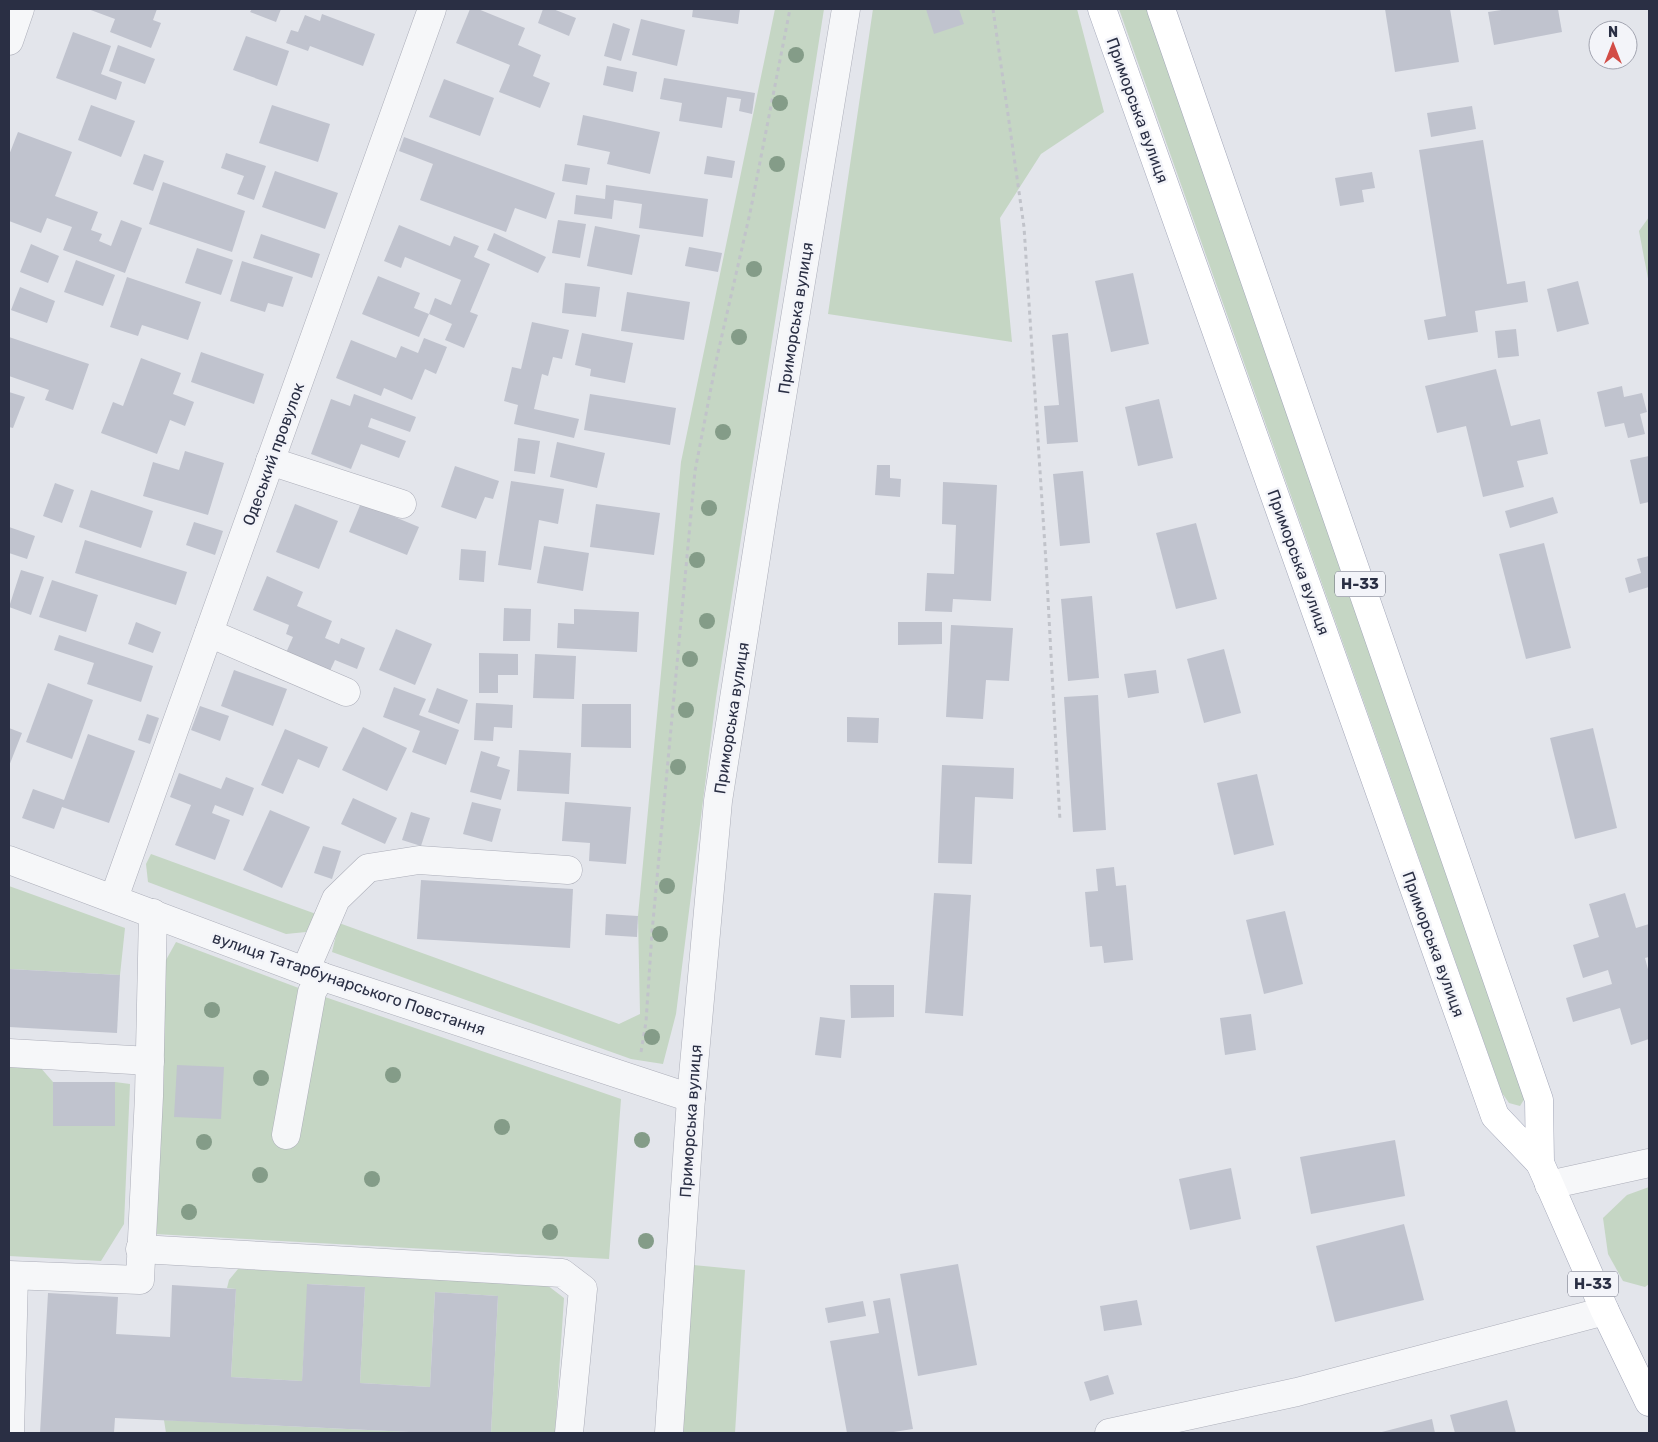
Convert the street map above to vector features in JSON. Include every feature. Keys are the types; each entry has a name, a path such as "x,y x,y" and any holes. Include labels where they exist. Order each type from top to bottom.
{"main road":[{"name":"Приморська вулиця","path":"1102,9 1495,1116 1544,1174"},
{"name":"Н-33","path":"1161,9 1539,1100 1544,1174 1605,1311 1649,1402"}],"street":[{"path":"9,41 20,9"},
{"name":"Одеський провулок","path":"114,898 432,9"},
{"name":"Приморська вулиця","path":"669,1433 691,1098 718,800 765,500 846,9"},
{"path":"270,461 402,504"},
{"path":"209,633 346,692"},
{"name":"вулиця Татарбунарського Повстання","path":"9,860 313,973 691,1098"},
{"path":"286,1134 312,992 313,973 336,899 368,868 419,860 568,870"},
{"path":"10,1433 11,1275 140,1280 150,1061 153,913"},
{"path":"9,1053 150,1061"},
{"path":"1544,1174 1649,1163"},
{"path":"140,1249 562,1273 583,1288 569,1433"},
{"path":"1109,1433 1296,1392 1605,1311"}],"path":[{"path":"637,1080 646,1022 652,932 695,471 717,357 750,213 790,9"},
{"path":"993,9 1024,227 1046,562 1060,822"}],"green space":[{"path":"775,9 824,9 716,698 676,1014 663,1064 631,1059 332,952 339,923 619,1024 640,1014 638,916 681,462"},
{"path":"873,9 1077,9 1104,112 1041,154 1000,218 1012,342 828,314"},
{"path":"1119,9 1152,9 1525,1098 1520,1106 1509,1103 1502,1093"},
{"path":"1649,217 1649,284 1639,231"},
{"path":"151,854 316,914 306,932 286,934 148,882 146,864"},
{"path":"9,886 125,928 120,975 9,969"},
{"path":"176,942 296,987 621,1099 609,1259 154,1234 166,960"},
{"path":"9,1066 40,1067 53,1082 53,1126 114,1126 115,1082 130,1084 124,1224 101,1261 9,1256"},
{"path":"1649,1187 1649,1284 1645,1287 1623,1281 1608,1254 1603,1218 1627,1195"},
{"path":"683,1264 745,1270 735,1433 675,1433"},
{"path":"238,1269 547,1285 564,1298 555,1433 491,1433 498,1296 435,1292 430,1387 360,1383 365,1287 308,1284 302,1381 231,1377 236,1289 227,1288 229,1280"},
{"path":"164,1420 430,1433 166,1433"}],"building":[{"path":"88,9 157,9 153,20 161,23 151,48 110,32 115,19"},
{"path":"252,9 281,9 276,22 250,12"},
{"path":"470,9 478,9 525,28 518,45 541,55 533,76 550,83 540,108 499,92 510,65 456,43"},
{"path":"543,9 553,9 576,18 569,36 538,23"},
{"path":"693,9 740,9 738,24 692,17"},
{"path":"926,9 959,9 964,24 934,34"},
{"path":"1385,9 1450,9 1459,62 1395,72"},
{"path":"1508,9 1558,9 1562,32 1494,45 1488,12"},
{"path":"322,14 375,34 363,66 310,46 308,51 286,43 291,30 298,32 305,15 320,21"},
{"path":"641,19 685,30 677,66 632,55"},
{"path":"613,23 630,29 621,61 604,56"},
{"path":"73,32 111,46 101,74 122,82 116,100 56,78"},
{"path":"246,36 289,51 277,86 233,70"},
{"path":"118,45 155,59 145,84 109,71"},
{"path":"607,66 637,72 633,92 603,85"},
{"path":"664,78 755,93 752,114 739,111 741,99 727,97 722,128 679,121 682,103 660,99"},
{"path":"444,79 494,98 480,136 429,117"},
{"path":"91,105 135,121 121,157 78,140"},
{"path":"272,105 330,124 318,162 259,143"},
{"path":"1472,106 1476,129 1431,137 1427,113"},
{"path":"583,115 660,132 650,174 607,164 610,152 577,145"},
{"path":"18,132 72,152 55,196 98,212 91,230 102,234 99,241 111,246 121,220 142,228 125,273 63,250 72,227 47,218 41,233 9,221 9,155"},
{"path":"404,137 555,193 546,219 515,208 506,232 420,200 433,164 399,151"},
{"path":"1483,140 1507,284 1525,281 1528,302 1475,311 1478,332 1428,340 1424,320 1446,316 1419,150"},
{"path":"226,153 266,166 254,200 237,194 244,176 221,168"},
{"path":"144,154 164,161 153,191 133,184"},
{"path":"707,156 735,161 732,178 704,174"},
{"path":"565,164 590,168 587,185 562,181"},
{"path":"275,171 338,193 325,229 262,207"},
{"path":"1372,172 1375,188 1362,190 1364,202 1340,206 1335,178"},
{"path":"163,182 245,211 232,252 149,224"},
{"path":"606,185 708,199 703,237 639,228 642,204 614,200 612,219 574,214 576,195 605,199"},
{"path":"558,220 586,224 580,258 552,253"},
{"path":"399,225 450,246 454,236 479,246 474,257 490,264 470,312 478,315 464,348 445,340 452,324 429,314 435,298 451,305 461,280 405,257 401,268 384,261"},
{"path":"595,226 640,235 632,275 587,266"},
{"path":"494,233 546,257 538,273 487,250"},
{"path":"261,234 320,254 312,278 253,258"},
{"path":"31,244 59,256 48,283 20,272"},
{"path":"689,247 722,253 718,272 685,266"},
{"path":"197,248 233,260 221,295 185,283"},
{"path":"76,260 115,275 103,306 64,292"},
{"path":"242,261 293,277 283,307 268,303 265,312 230,301"},
{"path":"1133,273 1149,344 1111,352 1095,281"},
{"path":"378,276 420,293 414,308 429,314 419,337 362,314"},
{"path":"127,277 201,302 188,340 142,325 138,336 110,327"},
{"path":"1578,281 1589,324 1557,332 1547,289"},
{"path":"565,283 600,287 596,317 562,313"},
{"path":"20,287 55,301 47,323 11,310"},
{"path":"627,292 690,302 684,340 621,331"},
{"path":"532,322 569,330 562,359 553,357 548,376 542,374 534,409 579,419 574,438 514,424 518,405 504,401 512,367 521,369"},
{"path":"1516,329 1519,356 1498,358 1495,331"},
{"path":"582,333 633,343 625,383 590,376 591,369 575,365"},
{"path":"1068,333 1078,442 1047,444 1044,406 1059,405 1052,335"},
{"path":"9,337 89,364 73,410 45,400 49,390 9,376"},
{"path":"424,338 447,347 436,374 425,369 412,400 384,388 381,396 336,378 351,340 396,358 401,346 418,353"},
{"path":"201,352 264,374 254,404 191,382"},
{"path":"141,358 181,373 173,394 194,402 185,426 170,420 157,454 101,433 113,402 123,406"},
{"path":"1496,369 1511,426 1540,419 1548,454 1517,461 1524,487 1483,497 1466,426 1437,433 1425,386"},
{"path":"1622,386 1624,397 1642,393 1647,412 1640,414 1645,434 1628,438 1624,423 1605,427 1597,392"},
{"path":"9,392 25,397 13,428 9,427"},
{"path":"354,394 416,417 410,432 371,418 368,427 406,441 399,458 361,444 351,469 311,454 331,399 350,406"},
{"path":"590,394 676,408 670,445 584,430"},
{"path":"1159,399 1173,458 1138,466 1125,407"},
{"path":"518,438 540,441 535,474 514,471"},
{"path":"557,442 605,453 597,488 550,477"},
{"path":"185,451 224,463 208,515 143,496 153,462 179,470"},
{"path":"1649,456 1649,502 1640,504 1630,460"},
{"path":"877,465 890,465 890,478 901,479 900,497 875,495"},
{"path":"455,466 499,481 493,499 485,497 476,519 441,507"},
{"path":"1083,471 1090,543 1060,546 1053,474"},
{"path":"511,481 564,489 558,524 539,520 531,570 498,565"},
{"path":"943,482 997,485 991,601 953,599 952,612 925,611 927,573 954,574 956,525 942,524"},
{"path":"55,483 74,490 62,523 43,516"},
{"path":"91,490 153,511 141,548 79,527"},
{"path":"1553,497 1558,513 1510,528 1505,511"},
{"path":"361,503 419,527 407,555 349,532"},
{"path":"295,504 338,521 319,569 276,552"},
{"path":"596,504 660,513 654,555 590,547"},
{"path":"194,522 223,531 215,555 186,545"},
{"path":"1196,523 1217,599 1176,609 1156,533"},
{"path":"9,527 35,536 27,559 9,553"},
{"path":"85,540 187,572 176,605 75,573"},
{"path":"1544,543 1571,648 1526,659 1499,554"},
{"path":"544,546 589,553 583,591 537,583"},
{"path":"461,549 486,551 484,582 459,580"},
{"path":"1649,556 1649,587 1629,593 1625,578 1641,573 1637,559"},
{"path":"21,570 44,577 31,615 9,607"},
{"path":"267,576 303,592 297,606 332,621 325,638 339,644 341,638 365,648 357,669 335,660 329,673 285,655 293,637 286,634 289,625 253,610"},
{"path":"52,580 98,595 86,632 39,617"},
{"path":"1092,596 1099,678 1068,681 1061,599"},
{"path":"504,608 531,609 530,641 503,641"},
{"path":"574,609 639,612 637,652 557,648 558,623 574,624"},
{"path":"136,622 161,632 153,653 128,644"},
{"path":"898,622 942,622 942,644 898,645"},
{"path":"951,625 1013,628 1009,681 986,680 983,719 946,717"},
{"path":"396,629 432,644 415,685 379,670"},
{"path":"59,635 153,666 141,702 87,684 94,663 54,650"},
{"path":"1224,649 1241,713 1204,723 1187,659"},
{"path":"479,653 518,654 518,675 498,675 498,693 479,693"},
{"path":"535,654 576,656 574,699 533,698"},
{"path":"234,670 287,689 273,726 221,706"},
{"path":"1156,670 1159,693 1128,698 1124,674"},
{"path":"48,683 93,700 72,759 26,742"},
{"path":"394,687 426,699 419,715 459,730 446,765 412,752 420,731 383,717"},
{"path":"437,688 468,700 459,724 428,712"},
{"path":"1098,695 1106,830 1073,832 1064,697"},
{"path":"476,703 513,705 512,728 494,727 493,741 474,740"},
{"path":"582,704 631,704 631,748 581,747"},
{"path":"200,706 229,716 220,741 191,730"},
{"path":"147,714 159,718 150,744 138,740"},
{"path":"847,717 879,718 878,743 847,742"},
{"path":"363,727 407,748 387,791 342,770"},
{"path":"9,728 22,733 9,766"},
{"path":"1593,728 1617,828 1575,839 1550,738"},
{"path":"285,729 328,747 319,768 298,759 283,794 261,785"},
{"path":"88,734 135,751 109,823 62,807 54,829 22,818 33,789 64,800"},
{"path":"519,750 571,753 569,794 517,791"},
{"path":"481,751 500,757 497,766 510,770 501,800 470,792"},
{"path":"942,765 1014,768 1013,799 975,797 972,864 938,863"},
{"path":"179,773 221,789 226,777 254,788 243,816 215,805 212,813 230,820 215,860 175,845 191,805 170,797"},
{"path":"1257,774 1274,845 1234,855 1217,783"},
{"path":"353,798 397,818 385,844 341,824"},
{"path":"472,802 501,809 492,842 463,834"},
{"path":"565,802 631,807 626,864 589,861 590,843 562,841"},
{"path":"270,810 310,827 282,888 243,870"},
{"path":"411,812 430,818 421,846 402,840"},
{"path":"323,846 341,851 332,879 314,873"},
{"path":"1114,867 1116,886 1126,885 1133,960 1104,963 1102,946 1090,947 1085,892 1098,891 1096,869"},
{"path":"421,880 573,889 570,948 417,939"},
{"path":"934,893 971,895 963,1016 925,1013"},
{"path":"1625,893 1636,928 1649,924 1649,957 1645,958 1649,973 1649,1039 1631,1045 1620,1008 1573,1022 1566,998 1612,984 1608,970 1583,978 1573,945 1599,937 1589,904"},
{"path":"1285,911 1303,984 1264,994 1246,920"},
{"path":"606,914 638,916 637,937 605,935"},
{"path":"9,969 120,975 117,1033 9,1027"},
{"path":"850,985 894,985 894,1017 851,1018"},
{"path":"1251,1014 1256,1050 1225,1055 1220,1018"},
{"path":"820,1017 845,1020 841,1058 815,1055"},
{"path":"177,1065 224,1067 221,1119 174,1117"},
{"path":"53,1082 115,1082 115,1126 53,1126"},
{"path":"1395,1140 1405,1196 1311,1214 1300,1157"},
{"path":"1231,1168 1241,1219 1190,1230 1179,1179"},
{"path":"1404,1224 1424,1300 1335,1322 1316,1246"},
{"path":"958,1264 977,1365 918,1376 900,1274"},
{"path":"307,1284 365,1287 360,1383 430,1387 435,1292 498,1296 491,1433 430,1433 115,1418 114,1433 40,1433 48,1293 118,1297 116,1334 170,1337 172,1285 236,1289 231,1377 302,1381"},
{"path":"890,1298 913,1429 887,1433 847,1433 830,1341 879,1333 873,1301"},
{"path":"1137,1300 1142,1325 1104,1331 1100,1306"},
{"path":"863,1301 866,1316 828,1323 825,1308"},
{"path":"1108,1375 1114,1394 1090,1401 1084,1382"},
{"path":"1507,1400 1516,1433 1455,1433 1450,1415"},
{"path":"1432,1419 1435,1433 1378,1433"}]}
